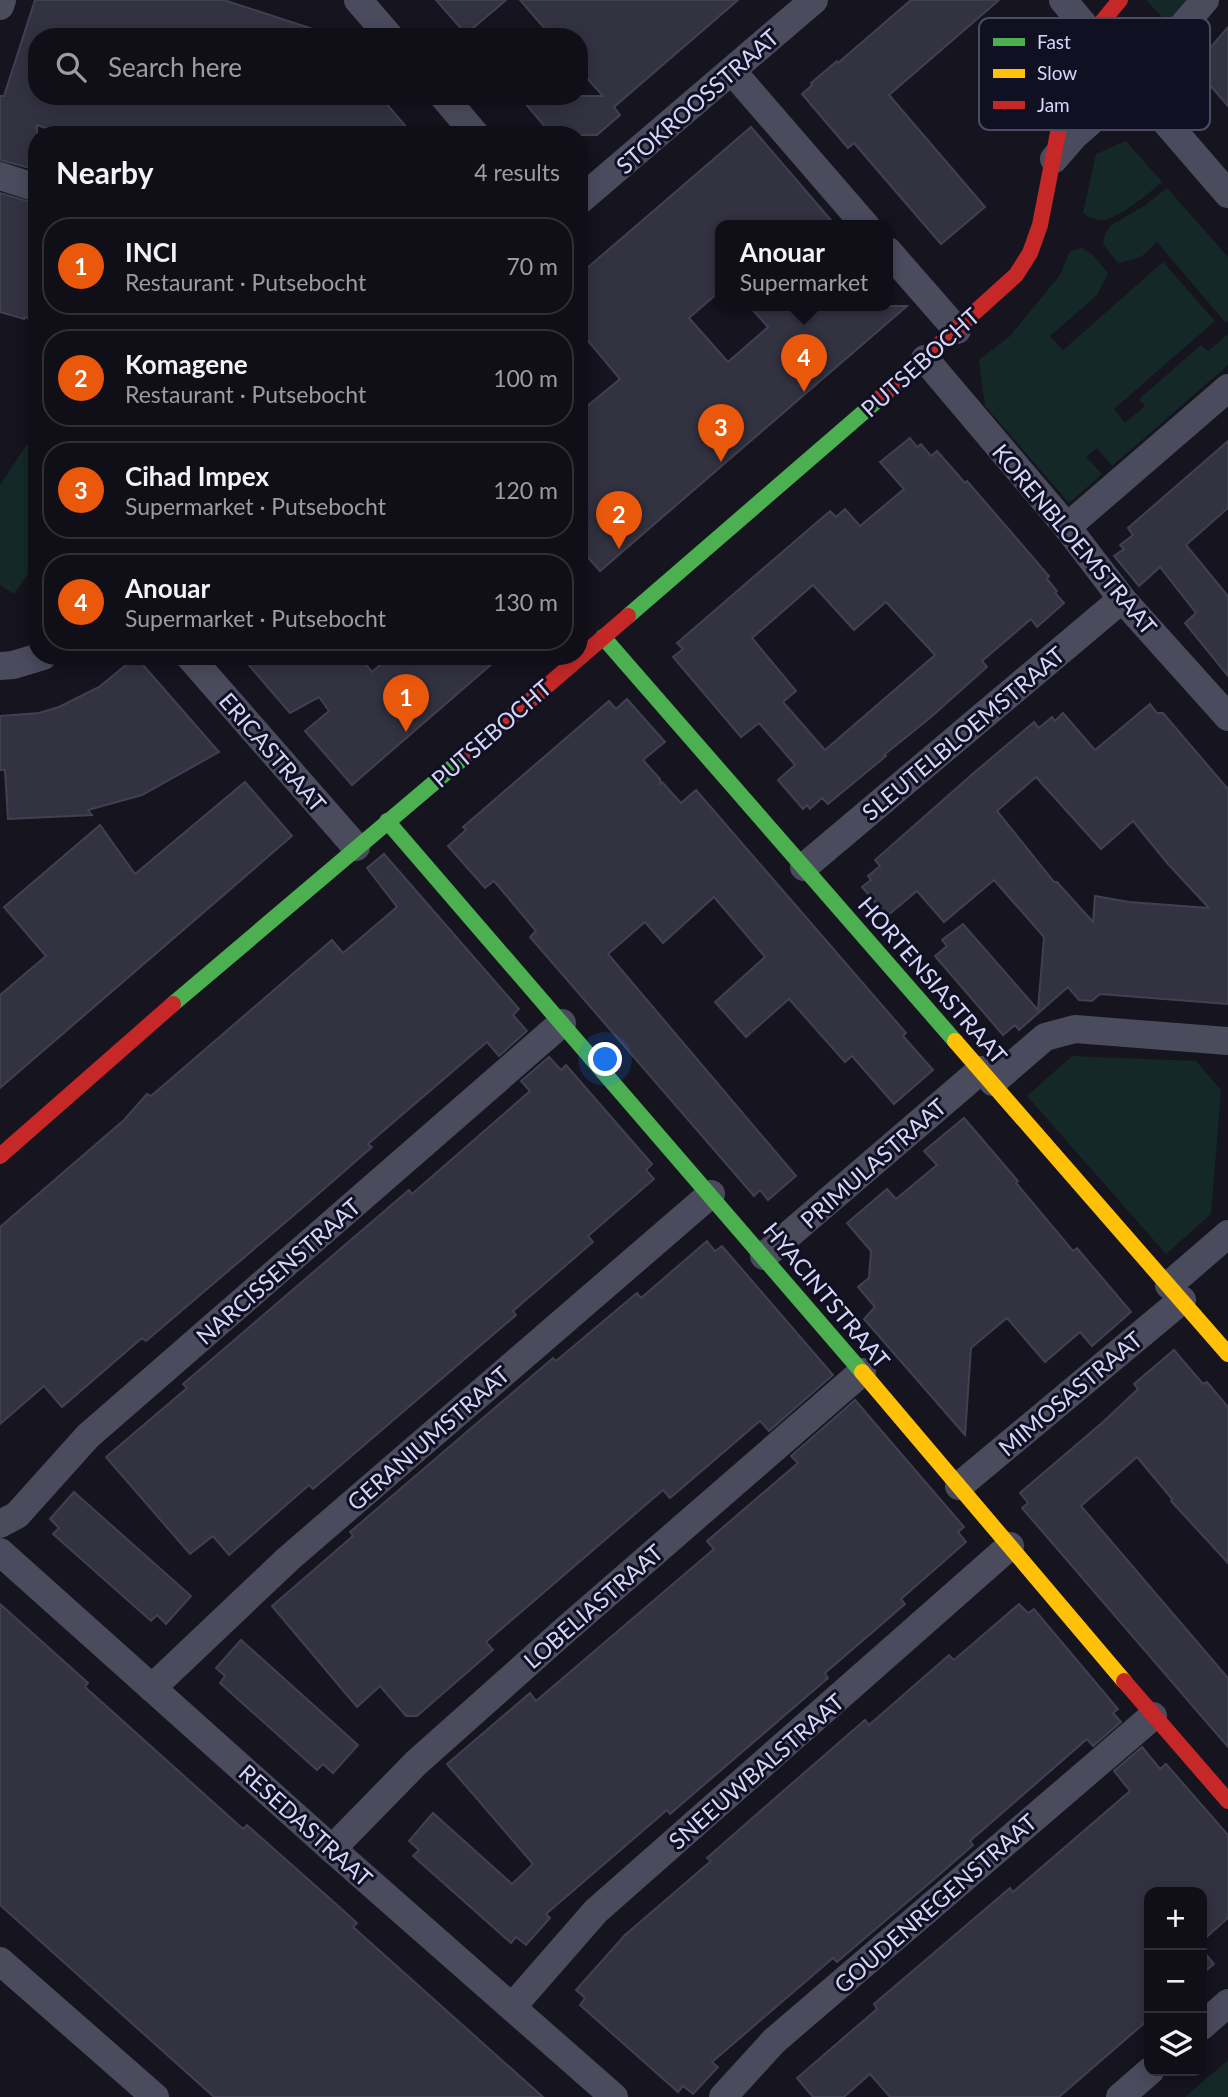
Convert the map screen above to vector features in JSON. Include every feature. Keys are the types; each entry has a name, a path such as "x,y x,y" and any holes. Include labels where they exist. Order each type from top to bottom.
{"street":[{"path":"0,6 2,0"},
{"name":"STOKROOSSTRAAT","path":"588,193 814,0"},
{"path":"1063,0 1078,18"},
{"name":"PUTSEBOCHT","path":"1105,18 1120,0"},
{"name":"PUTSEBOCHT","path":"1190,18 1205,0"},
{"path":"362,1 383,28"},
{"path":"732,71 861,220"},
{"path":"451,105 469,126"},
{"name":"PUTSEBOCHT","path":"588,650 925,359 1016,275 1030,253 1040,225 1058,130"},
{"name":"PUTSEBOCHT","path":"1052,162 1081,130"},
{"path":"1173,130 1228,194"},
{"path":"0,176 28,185"},
{"path":"893,257 957,330"},
{"name":"KORENBLOEMSTRAAT","path":"925,359 1067,527 1122,599 1228,717"},
{"path":"1067,527 1228,388"},
{"name":"SLEUTELBLOEMSTRAAT","path":"804,867 1122,599"},
{"name":"HORTENSIASTRAAT","path":"603,637 1228,1354"},
{"path":"0,666 28,660"},
{"name":"ERICASTRAAT","path":"197,665 356,847"},
{"name":"PUTSEBOCHT","path":"0,1156 181,996 571,665"},
{"name":"HYACINTSTRAAT","path":"387,821 711,1194 1228,1801"},
{"name":"NARCISSENSTRAAT","path":"0,1524 17,1515 88,1436 562,1023"},
{"name":"PRIMULASTRAAT","path":"764,1256 987,1076 1045,1037 1075,1028 1228,1041"},
{"name":"GERANIUMSTRAAT","path":"152,1688 288,1559 711,1194"},
{"name":"MIMOSASTRAAT","path":"959,1486 1175,1293 1228,1234"},
{"name":"LOBELIASTRAAT","path":"332,1849 416,1763 862,1372"},
{"name":"SNEEUWBALSTRAAT","path":"513,2006 596,1911 1010,1546"},
{"name":"RESEDASTRAAT","path":"0,1552 614,2097"},
{"name":"GOUDENREGENSTRAAT","path":"723,2097 785,2032 1153,1716"},
{"path":"0,1961 155,2097"},
{"path":"1207,2022 1228,2003"},
{"path":"1120,2097 1144,2076"}],"green space":[{"path":"1146,0 1192,0 1176,18 1163,18"},
{"path":"1126,141 1162,182 1111,218 1098,220 1090,217 1083,213 1096,154"},
{"path":"1167,188 1228,257 1226,323 1157,242 1141,257 1118,263 1103,244 1111,225 1144,206"},
{"path":"1082,248 1092,254 1108,273 1097,295 1050,336 1063,350 1163,262 1215,321 1114,409 1125,423 1145,406 1139,399 1201,345 1208,351 1228,334 1228,365 1112,466 1097,448 1086,457 1102,474 1069,503 985,406 979,360 1010,336 1060,275 1070,251"},
{"path":"27,444 28,574 14,594 0,585 0,485"},
{"path":"1072,1056 1196,1061 1221,1090 1211,1214 1166,1254 1027,1096"},
{"path":"1228,2060 1228,2097 1185,2097"}],"building":[{"path":"35,0 224,0 310,28 28,28 28,105 388,105 405,126 37,125 28,126 28,168 0,160 0,96 4,96"},
{"path":"436,0 506,0 473,28 461,28"},
{"path":"520,0 738,0 614,107 620,115 597,135 588,135 588,126 544,126 527,105 588,105 588,96 603,96 588,79 588,28 544,28"},
{"path":"911,0 999,0 889,95 985,207 941,244 854,143 848,148 802,94 811,83"},
{"path":"1228,27 1228,106 1210,85 1210,48"},
{"path":"751,127 831,220 715,220 715,295 689,318 728,362 768,327 754,311 893,311 893,306 907,306 600,571 588,557 588,406 620,379 588,341 588,267"},
{"path":"0,193 28,201 28,318 0,312"},
{"path":"910,438 917,447 921,444 931,456 937,451 965,483 967,481 1049,576 1047,579 1064,603 1037,627 1031,619 982,661 987,667 828,804 822,798 810,809 807,805 803,809 778,780 795,765 759,723 741,737 673,657 683,649 677,643 830,511 836,517 845,509 860,526 904,489 880,462","holes":["813,585 854,630 886,602 935,655 825,750 783,702 796,691 752,638"]},
{"path":"1228,441 1228,508 1186,545 1228,596 1228,676 1185,623 1196,613 1160,567 1139,586 1114,556 1124,549 1120,545 1133,535 1128,528"},
{"path":"126,665 143,665 219,752 142,795 88,810 92,815 8,819 5,770 0,770 0,716 39,713 59,707 99,687"},
{"path":"249,665 366,665 372,672 380,665 491,665 352,785 305,731 329,711 319,697 290,713"},
{"path":"627,699 665,742 643,760 660,779 660,784 662,782 681,803 696,790 906,1033 903,1036 933,1070 894,1104 852,1056 845,1062 789,999 746,1037 715,1002 765,957 714,897 663,943 645,922 608,954 796,1176 768,1200 760,1190 754,1196 530,937 536,931 494,881 485,888 448,846 466,830 463,827 609,701 616,709"},
{"path":"1150,704 1157,713 1163,713 1228,789 1228,1004 1100,994 1092,1001 1079,1000 1068,987 1019,1030 1015,1025 1003,1035 935,956 947,946 942,940 963,924 1038,1010 1044,937 994,880 944,922 917,891 887,916 862,887 871,880 868,876 880,866 875,860 1034,722 1039,728 1052,717 1055,721 1063,713 1095,750","holes":["1036,777 1101,849 1133,821 1209,908 1129,902 1095,896 1093,922 1057,882 1054,882 997,811"]},
{"path":"245,782 292,836 0,1088 0,995 46,956 4,907 100,825 135,874"},
{"path":"384,854 519,1009 513,1015 527,1031 499,1056 487,1042 368,1144 372,1147 301,1209 146,1341 142,1338 62,1407 44,1386 0,1424 0,1227 124,1120 147,1094 151,1096 332,940 343,953 397,907 367,868"},
{"path":"549,1057 561,1070 566,1065 652,1164 646,1170 654,1179 588,1236 593,1242 513,1311 516,1315 313,1489 309,1485 229,1555 213,1536 190,1554 106,1457 187,1388 183,1384 409,1190 412,1194 530,1091 521,1081"},
{"path":"964,1118 1073,1251 1077,1248 1131,1312 1092,1346 1080,1332 1045,1362 1007,1318 971,1348 965,1435 864,1319 875,1307 858,1287 869,1278 871,1251 847,1223 887,1189 896,1199 937,1165 924,1151"},
{"path":"707,1241 715,1251 722,1246 833,1375 769,1431 760,1421 670,1498 663,1490 486,1642 493,1650 417,1716 406,1716 380,1686 357,1707 272,1606 353,1536 350,1532 553,1358 556,1361 637,1293 641,1298"},
{"path":"1174,1350 1203,1384 1207,1382 1228,1407 1228,1563 1171,1501 1137,1457 1081,1506 1228,1678 1228,1747 1022,1508 1028,1503 1020,1493 1103,1422 1138,1389 1134,1384"},
{"path":"855,1400 964,1527 958,1532 966,1542 901,1599 905,1604 825,1673 828,1678 670,1814 667,1810 546,1914 550,1918 526,1945 516,1937 511,1943 413,1856 419,1850 409,1841 433,1813 512,1884 533,1864 447,1764 530,1693 536,1701 714,1549 707,1541 798,1463 791,1456"},
{"path":"74,1492 191,1596 166,1624 157,1615 151,1621 53,1534 59,1528 50,1519"},
{"path":"0,1604 88,1683 85,1687 243,1829 247,1825 336,1904 357,1923 353,1927 543,2097 214,2097 0,1905"},
{"path":"1019,1604 1028,1613 1034,1609 1118,1709 1113,1713 1121,1722 1093,1746 1087,1739 970,1841 973,1845 939,1875 837,1962 833,1958 712,2062 718,2067 693,2094 683,2086 678,2092 580,2005 585,1998 576,1990 625,1935 711,1861 707,1858 781,1793 865,1720 869,1725 949,1655 954,1660"},
{"path":"241,1640 358,1745 333,1773 323,1764 317,1770 220,1683 225,1676 216,1668"},
{"path":"1142,1747 1160,1769 1166,1764 1228,1835 1228,1918 1207,1937 1207,1887 1144,1887 1144,2023 1059,2097 890,2097 870,2074 844,2097 813,2097 797,2078 877,2009 874,2004 1010,1888 1013,1892 1130,1791 1114,1771"},
{"path":"1207,1956 1214,1964 1207,1970"}],"traffic: fast":[{"path":"628,616 880,398"},
{"path":"603,637 955,1041"},
{"path":"173,1004 468,754"},
{"path":"387,821 862,1372"}],"traffic: slow":[{"path":"955,1041 1228,1354"},
{"path":"862,1372 1124,1681"}],"traffic: jam":[{"path":"1105,18 1120,0"},
{"path":"880,398 1016,275 1030,253 1040,225 1059,130"},
{"path":"588,650 628,616"},
{"path":"468,754 571,665"},
{"path":"0,1156 173,1004"},
{"path":"1124,1681 1228,1801"}],"place":[{"name":"Anouar","path":"804,392"},
{"name":"Cihad Impex","path":"721,462"},
{"name":"Komagene","path":"619,549"},
{"name":"INCI","path":"406,732"}]}
